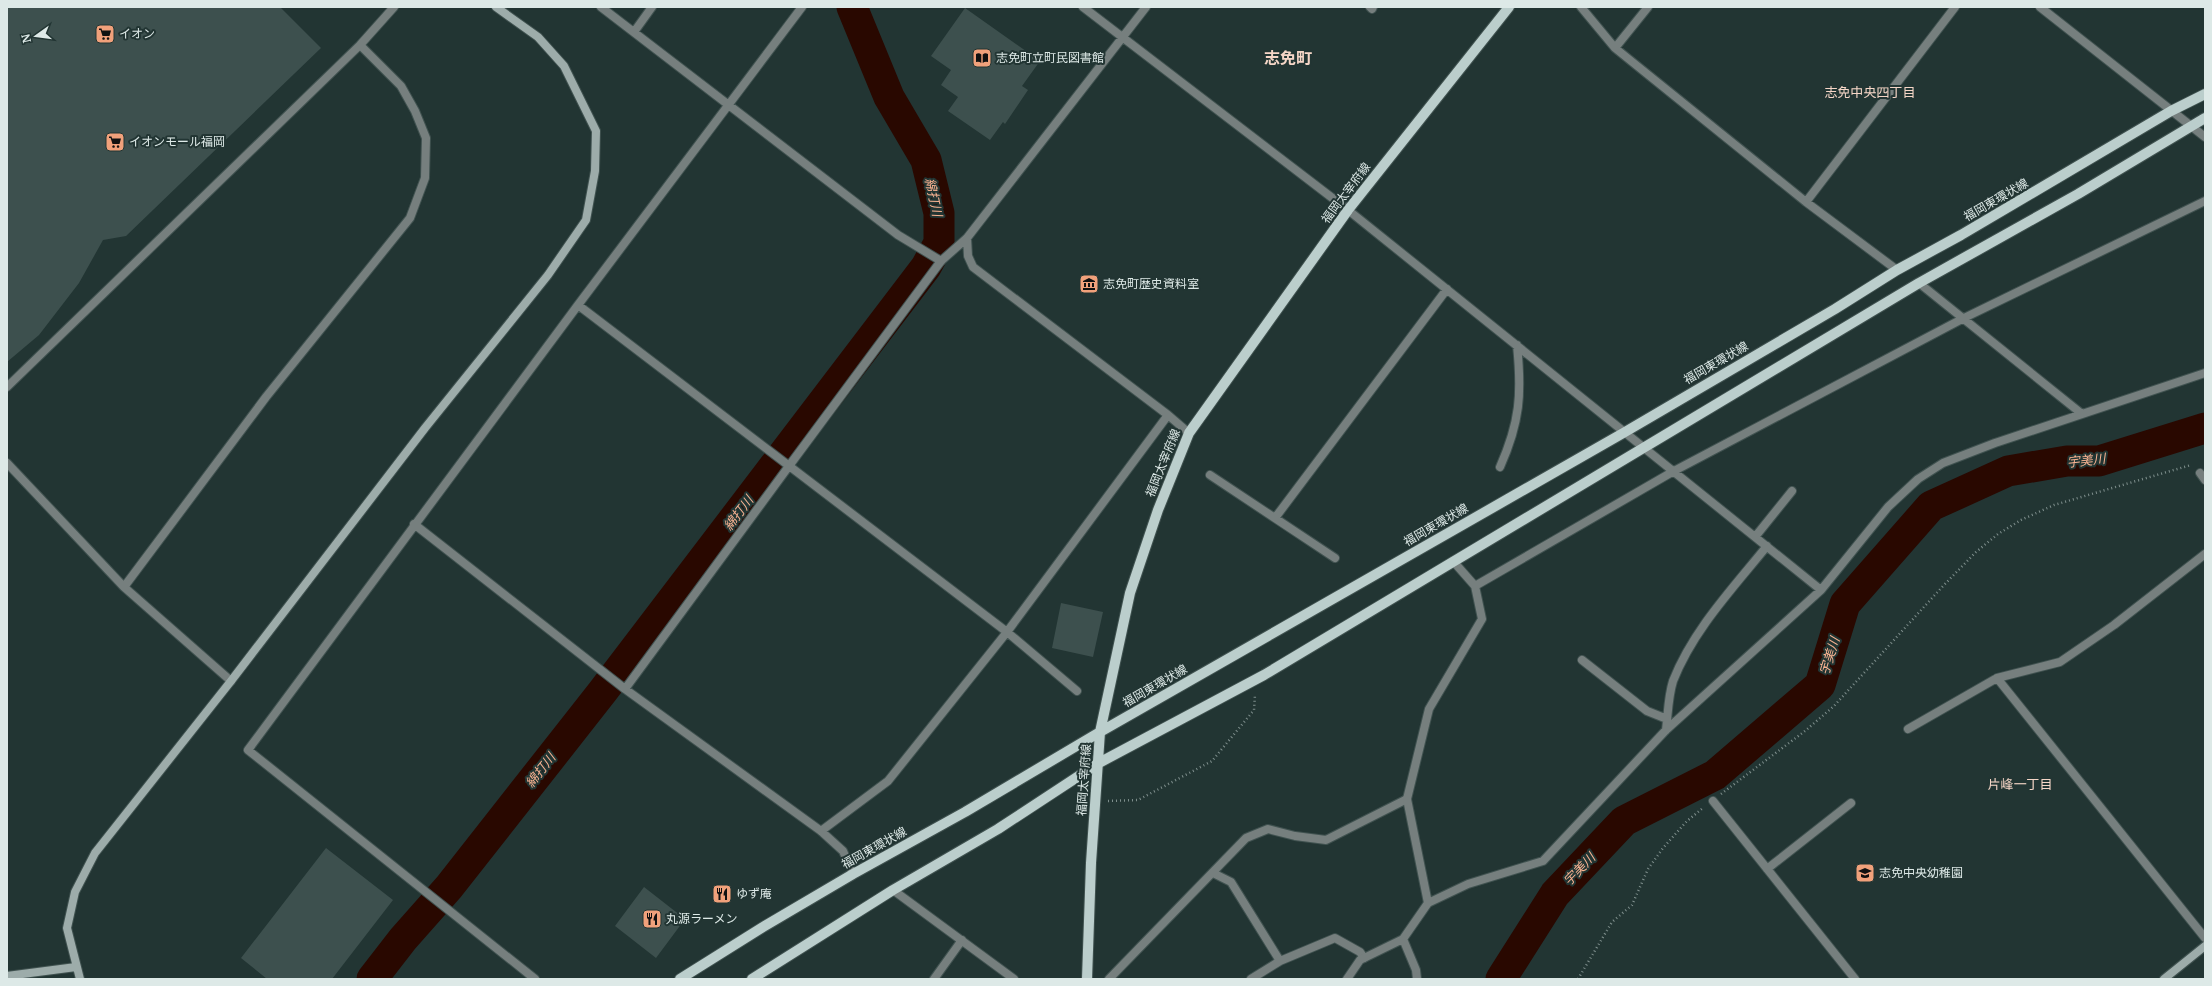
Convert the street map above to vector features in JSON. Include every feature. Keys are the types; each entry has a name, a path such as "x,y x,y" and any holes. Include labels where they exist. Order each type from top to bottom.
{"main road":[{"name":"福岡太宰府線","path":"1087,979 1095,801 1100,732 1130,593 1158,510 1189,433 1348,210 1509,7"},
{"name":"福岡東環状線","path":"680,979 763,927 853,874 965,812 1100,732 1625,432 1835,309 1897,270 1961,235 2171,111 2205,94"},
{"path":"752,979 892,890 998,829 1097,764 1257,679 1453,560 1645,448 1919,283 2078,194 2205,118"}],"street":[{"path":"7,387 360,45 394,7"},
{"path":"80,979 67,928 75,892 95,853 231,681 425,428 548,275 586,220 595,171 596,131 564,66 538,36 496,7"},
{"path":"601,7 898,235 941,261"},
{"path":"634,32 652,7"},
{"path":"535,979 248,750 414,524 802,7"},
{"path":"1083,7 1348,210 1822,590"},
{"path":"625,689 941,261 968,238 1146,7"},
{"path":"1370,7 1372,9 1373,7"},
{"path":"1581,7 1615,48 1806,202 1897,270"},
{"path":"1615,48 1648,7"},
{"path":"1806,202 1956,7"},
{"path":"2040,7 2205,138"},
{"path":"124,587 271,391 410,218 425,178 426,138 415,111 402,86 360,45"},
{"path":"1475,586 1674,471 1964,318 2205,201"},
{"path":"968,238 968,256 973,267 1168,415 1189,433"},
{"path":"1919,283 2082,414"},
{"path":"1275,518 1447,289"},
{"path":"578,305 1007,632 1077,691"},
{"path":"1500,467 1511,442 1518,415 1521,382 1518,345"},
{"path":"1347,979 1360,960 1403,938 1428,902 1468,884 1543,861 1666,730 1822,590 1888,507 1918,479 1943,463 2205,373"},
{"path":"821,831 888,781 1007,632 1168,415"},
{"path":"7,463 124,587 231,681"},
{"path":"1210,475 1335,558"},
{"path":"1755,537 1792,491"},
{"path":"414,524 625,689 821,831 843,851 853,874"},
{"path":"1666,730 1673,682 1688,650 1709,617 1767,546"},
{"path":"1908,729 1998,678 2060,662 2114,624 2205,554"},
{"path":"1428,902 1407,799 1429,709 1482,619 1475,586 1453,560"},
{"path":"1582,660 1647,711 1667,719"},
{"path":"1998,678 2205,938"},
{"path":"1109,979 1246,838 1268,829 1296,836 1326,840 1407,799"},
{"path":"1713,801 1855,979"},
{"path":"1766,868 1851,803"},
{"path":"1213,873 1231,882 1280,961"},
{"path":"892,890 1014,979"},
{"path":"1251,979 1280,961 1335,938 1360,952 1364,958"},
{"path":"1403,938 1416,970 1417,979"},
{"path":"934,979 962,940"},
{"path":"2164,979 2204,948"},
{"path":"7,976 76,967"}],"path":[{"path":"1578,979 1612,922 1632,905 1648,869 1663,848 1687,821 1805,731 1834,706 1943,586 1976,552 1998,534 2021,520 2054,505 2194,464"},
{"path":"1095,801 1138,800 1212,761 1254,710 1257,679"}],"building":[{"name":"イオンモール福岡","path":"7,7 280,7 321,48 126,236 103,240 79,283 39,335 7,362"},
{"path":"965,8 1040,61 1022,86 1028,90 1005,124 1003,122 990,140 948,111 958,97 941,85 951,70 931,56"},
{"path":"1061,603 1103,612 1093,657 1052,648"},
{"path":"326,848 393,900 332,979 267,979 241,958"},
{"path":"644,887 685,919 656,958 615,926"}],"waterway":[{"name":"綿打川","path":"372,979 403,939 449,887 603,691 926,267 939,243 939,213 926,160 889,97 852,7"},
{"name":"宇美川","path":"1501,979 1555,894 1624,821 1715,775 1820,685 1845,604 1931,506 2008,471 2067,461 2099,461 2205,428"}],"place":[{"name":"イオン","path":"105,34"},
{"name":"志免町立町民図書館","path":"982,58"},
{"name":"イオンモール福岡","path":"115,142"},
{"name":"志免町歴史資料室","path":"1089,284"},
{"name":"志免中央幼稚園","path":"1865,873"},
{"name":"ゆず庵","path":"722,894"},
{"name":"丸源ラーメン","path":"652,919"}],"district":[{"name":"志免町","path":"1288,58"},
{"name":"志免中央四丁目","path":"1870,92"},
{"name":"片峰一丁目","path":"2020,784"}]}
